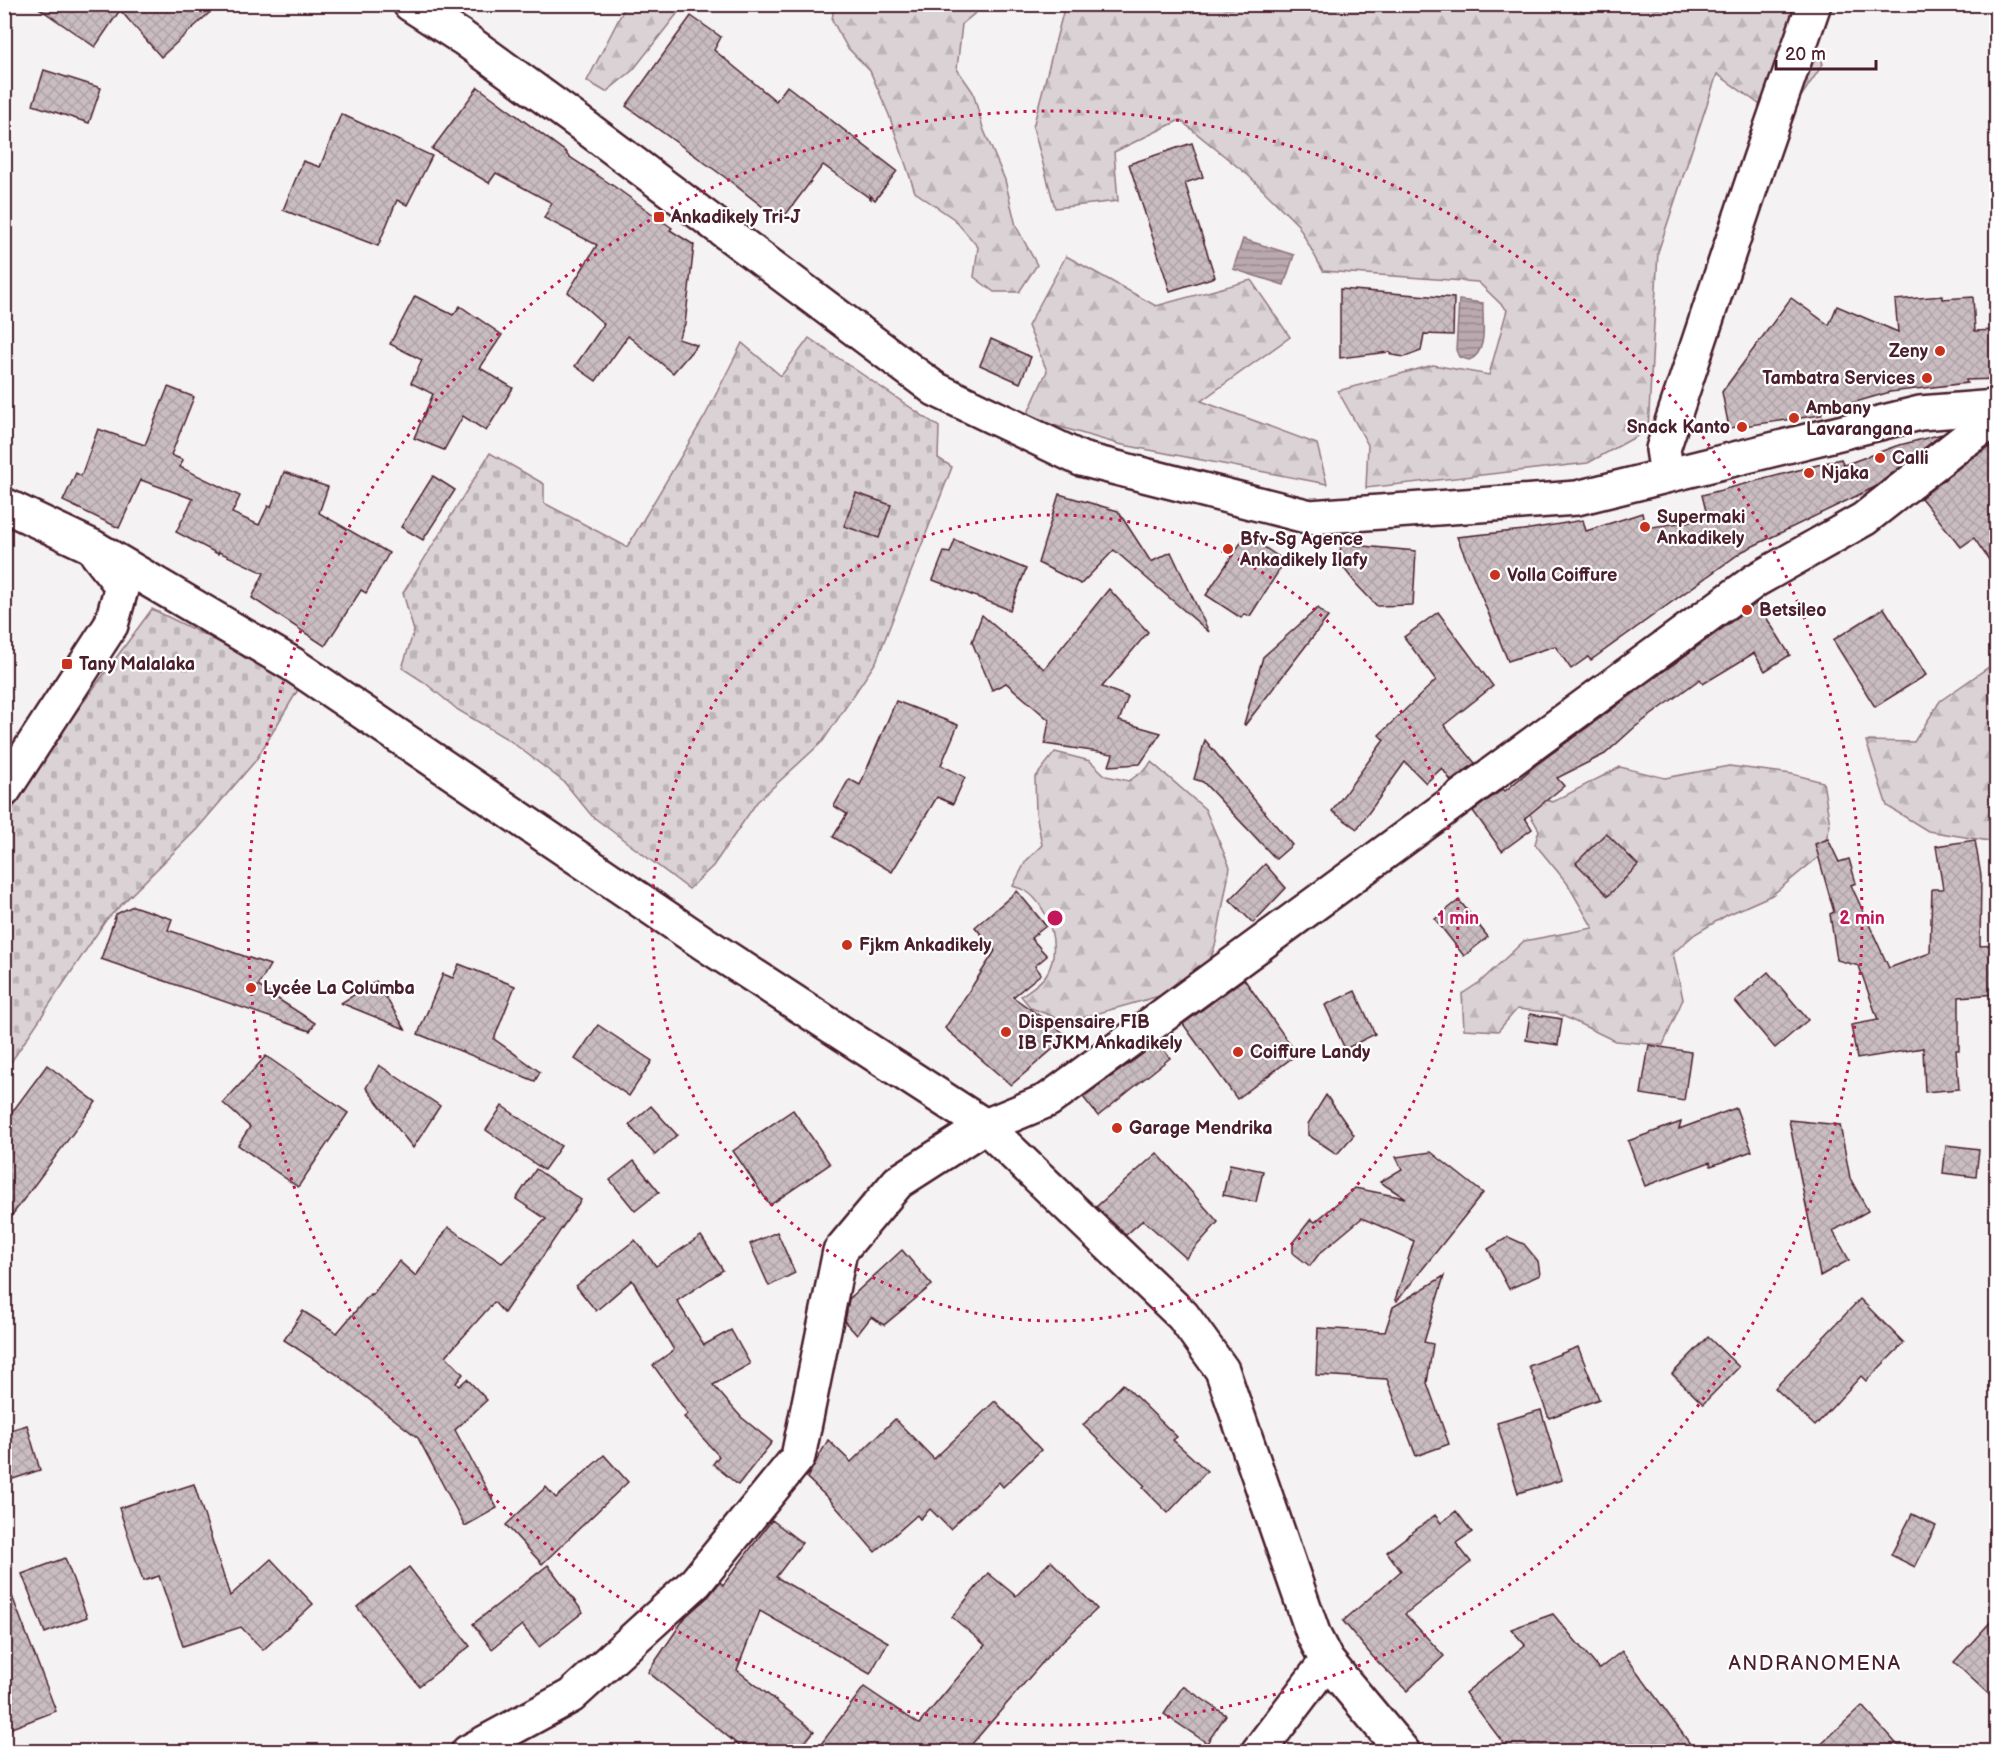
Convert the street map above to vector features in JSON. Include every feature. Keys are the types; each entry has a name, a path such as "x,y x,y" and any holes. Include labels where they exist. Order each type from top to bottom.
{"street":[{"path":"410,4 463,38 547,99 935,389 1081,459 1310,517 1577,498 1920,412 1996,406"},
{"path":"1667,476 1663,449 1814,4"},
{"path":"468,1752 571,1696 703,1573 798,1457 840,1251 898,1182 985,1126 1048,1100 1756,580 1864,519 1962,441 1996,419"},
{"path":"4,505 93,547 292,664 705,944 985,1126 1183,1316 1222,1370 1314,1636 1327,1661 1403,1752"},
{"path":"4,790 111,625 122,586 93,547"},
{"path":"1258,1752 1327,1661"}],"green space":[{"path":"626,5 684,5 633,70 606,92 587,81"},
{"path":"834,5 985,5 962,24 957,69 973,92 983,128 1005,180 1016,226 1037,265 1019,292 994,292 974,277 978,247 954,219 915,192 889,115 870,71 847,47 832,20"},
{"path":"1065,5 1800,5 1823,64 1784,122 1717,74 1658,252 1648,430 1588,463 1366,488 1368,445 1338,391 1433,365 1489,375 1507,310 1478,282 1323,271 1298,225 1249,176 1180,120 1114,152 1118,201 1055,208 1033,127"},
{"path":"1066,256 1156,306 1251,280 1290,337 1201,401 1317,444 1327,484 1118,444 1026,417 1047,371 1028,326"},
{"path":"809,338 939,427 938,458 952,467 876,662 823,741 757,802 713,866 689,889 592,816 564,782 509,740 458,710 424,682 402,668 414,631 403,593 490,453 544,484 544,503 627,547 705,416 742,343 781,376"},
{"path":"152,609 302,683 256,760 197,829 106,920 5,1071 4,823 57,738"},
{"path":"1996,662 1996,842 1928,831 1887,806 1866,741 1914,742 1940,701"},
{"path":"1055,752 1090,761 1106,776 1129,781 1147,768 1151,762 1205,809 1230,867 1216,942 1207,971 1177,991 1067,1022 1031,1008 1021,996 1046,975 1051,965 1053,942 1042,907 1026,891 1013,886 1026,861 1042,845 1036,813 1035,778"},
{"path":"1729,766 1792,774 1823,782 1830,825 1822,854 1772,895 1727,915 1695,934 1673,953 1683,999 1663,1045 1615,1041 1557,1013 1517,1009 1498,1031 1464,1029 1462,994 1480,982 1524,941 1593,928 1567,883 1535,844 1539,830 1517,792 1553,802 1620,767 1665,778"}],"shaded area":[{"path":"1243,239 1294,255 1284,285 1233,269"},
{"path":"1459,300 1483,303 1482,343 1479,351 1469,360 1459,357 1456,350"}],"building":[{"path":"33,4 219,4 161,57 120,10 95,47"},
{"path":"691,16 721,37 714,50 776,101 787,86 897,171 875,200 823,165 781,221 626,106"},
{"path":"44,70 101,88 89,123 33,105"},
{"path":"478,87 567,155 694,245 685,324 678,339 697,345 673,373 628,336 596,381 575,366 604,324 568,292 597,245 544,218 552,203 496,173 489,183 432,149"},
{"path":"341,114 432,156 407,205 397,200 378,246 283,210 303,161 320,167"},
{"path":"1192,143 1203,177 1185,183 1215,277 1170,291 1129,164"},
{"path":"1340,289 1454,298 1453,335 1424,334 1421,351 1405,357 1392,355 1389,352 1340,358"},
{"path":"415,296 453,315 460,306 502,335 480,368 513,388 486,431 463,416 444,450 414,438 433,394 411,383 422,360 390,344"},
{"path":"1942,296 1942,299 1973,297 1975,331 1995,330 1996,379 1966,380 1967,383 1890,392 1821,412 1822,415 1729,428 1722,392 1791,298 1829,325 1837,306 1898,332 1895,300"},
{"path":"991,339 1031,357 1020,383 980,365"},
{"path":"168,387 194,397 171,455 183,460 180,467 240,496 232,513 259,525 268,506 271,507 284,472 328,487 319,513 389,553 366,593 361,590 325,646 252,598 264,573 219,552 218,554 176,532 193,499 141,480 119,528 63,501 76,473 81,476 98,429 145,445"},
{"path":"1942,434 1875,487 1743,551 1591,660 1588,657 1571,669 1555,646 1508,661 1457,537 1524,530 1583,520 1586,531 1642,513 1645,528 1708,519 1702,495 1841,459 1844,465 1896,446"},
{"path":"1996,442 1996,570 1974,538 1961,547 1921,498"},
{"path":"433,476 455,490 423,540 401,527"},
{"path":"856,493 891,505 879,538 844,526"},
{"path":"1059,494 1118,511 1151,562 1171,552 1209,632 1114,550 1081,584 1038,563"},
{"path":"1246,535 1285,561 1250,616 1244,614 1241,618 1206,595"},
{"path":"955,540 1026,569 1010,610 933,580 944,552 950,553"},
{"path":"1341,544 1416,551 1413,605 1377,606 1339,562"},
{"path":"1109,589 1148,632 1102,687 1128,697 1119,721 1161,733 1140,764 1109,766 1113,754 1045,744 1049,720 1006,683 992,690 972,642 982,615 1044,669"},
{"path":"1757,603 1790,655 1765,671 1754,653 1703,684 1700,679 1635,727 1605,754 1557,778 1564,786 1525,818 1532,829 1502,851 1473,811 1503,789 1505,791 1536,765"},
{"path":"1318,608 1328,617 1245,725 1263,657"},
{"path":"1884,608 1926,675 1875,707 1833,640"},
{"path":"1438,612 1493,686 1444,725 1475,763 1451,781 1442,768 1426,783 1405,762 1357,829 1332,811 1384,740 1379,735 1436,680 1404,637"},
{"path":"896,701 958,725 941,765 965,777 953,804 937,797 892,872 833,837 847,814 834,806 849,779 860,785"},
{"path":"1205,740 1292,845 1276,859 1203,782 1194,779"},
{"path":"1606,833 1638,865 1608,896 1576,863"},
{"path":"1828,839 1839,862 1849,859 1856,883 1851,885 1889,968 1930,953 1932,889 1943,889 1936,846 1975,840 1981,876 1980,946 1996,945 1996,994 1959,997 1959,1050 1956,1050 1959,1089 1925,1092 1923,1048 1857,1059 1851,1025 1878,1020 1859,966 1837,960 1830,914 1834,912 1815,844"},
{"path":"1265,864 1286,888 1253,923 1230,900"},
{"path":"1017,891 1046,926 1031,938 1047,956 1035,966 1041,974 1013,997 1068,1036 1011,1085 945,1028 995,951 975,927"},
{"path":"1459,900 1488,937 1464,956 1435,919"},
{"path":"133,906 172,919 168,930 270,965 258,986 315,1023 310,1031 101,959 116,914"},
{"path":"459,964 515,986 494,1039 540,1072 535,1081 418,1034 443,974 453,978"},
{"path":"1768,972 1808,1020 1775,1048 1735,1001"},
{"path":"1244,979 1297,1054 1237,1099 1183,1024"},
{"path":"376,981 405,1029 341,1003"},
{"path":"1355,991 1375,1034 1345,1049 1325,1005"},
{"path":"1530,1014 1562,1019 1558,1045 1526,1040"},
{"path":"598,1025 652,1061 629,1096 575,1059"},
{"path":"1158,1043 1170,1058 1098,1116 1083,1097"},
{"path":"1649,1045 1691,1052 1684,1101 1641,1094"},
{"path":"266,1056 348,1113 298,1187 238,1145 250,1127 223,1103"},
{"path":"47,1065 96,1102 4,1226 4,1123"},
{"path":"379,1065 440,1106 413,1148 366,1088"},
{"path":"1326,1095 1354,1135 1337,1154 1308,1135 1308,1124"},
{"path":"502,1106 561,1146 544,1170 486,1130"},
{"path":"651,1106 677,1135 655,1155 629,1125"},
{"path":"1736,1108 1752,1151 1711,1166 1710,1162 1645,1186 1628,1141 1681,1122 1679,1129"},
{"path":"793,1110 830,1164 770,1205 733,1151"},
{"path":"1789,1120 1840,1125 1850,1178 1868,1211 1833,1231 1849,1260 1820,1276"},
{"path":"1946,1145 1979,1149 1976,1177 1943,1173"},
{"path":"1431,1152 1483,1193 1397,1301 1395,1300 1414,1241 1362,1218 1319,1254 1310,1266 1293,1253 1293,1242 1311,1219 1315,1222 1355,1188 1405,1198 1380,1182 1402,1169 1396,1157"},
{"path":"1157,1153 1218,1222 1186,1258 1143,1220 1126,1235 1096,1207"},
{"path":"634,1161 659,1192 635,1211 610,1180"},
{"path":"1230,1164 1263,1171 1256,1202 1223,1195"},
{"path":"536,1169 581,1200 504,1313 494,1302 446,1356 463,1374 456,1383 459,1386 467,1379 487,1400 455,1430 497,1508 465,1526 418,1438 338,1375 284,1340 303,1311 337,1333 399,1261 416,1276 448,1227 502,1263 546,1219 516,1199"},
{"path":"777,1232 795,1273 769,1286 750,1244"},
{"path":"701,1236 723,1270 677,1301 704,1345 731,1330 750,1364 713,1385 741,1417 772,1442 738,1485 713,1464 719,1456 684,1417 688,1414 653,1365 674,1350 632,1280 596,1311 576,1286 635,1240 656,1266"},
{"path":"1508,1237 1524,1244 1538,1261 1540,1275 1509,1289 1488,1249"},
{"path":"902,1250 932,1285 884,1325 871,1317 857,1335 845,1322 849,1299"},
{"path":"1444,1276 1424,1342 1433,1344 1427,1383 1449,1444 1416,1456 1387,1379 1316,1375 1318,1328 1385,1332 1393,1307"},
{"path":"1860,1299 1904,1343 1866,1381 1861,1376 1815,1426 1775,1388"},
{"path":"1708,1337 1739,1367 1703,1404 1672,1374"},
{"path":"1578,1347 1599,1399 1549,1418 1529,1366"},
{"path":"1123,1384 1177,1437 1173,1440 1207,1471 1168,1513 1143,1488 1145,1486 1083,1425"},
{"path":"995,1401 1041,1450 1003,1487 999,1482 950,1529 930,1509 920,1519 917,1515 875,1552 830,1500 807,1478 828,1440 851,1462 895,1419 934,1459"},
{"path":"1541,1410 1562,1480 1518,1493 1497,1423"},
{"path":"27,1425 40,1470 4,1482 4,1432"},
{"path":"604,1455 628,1482 542,1564 506,1525 546,1487 556,1498"},
{"path":"194,1484 230,1596 271,1559 313,1604 263,1650 241,1627 183,1646 159,1576 143,1581 119,1508"},
{"path":"1456,1511 1472,1532 1456,1543 1471,1562 1405,1614 1444,1656 1407,1691 1373,1657 1343,1621 1401,1571 1387,1552 1435,1515 1441,1523"},
{"path":"1912,1514 1936,1526 1915,1567 1891,1555"},
{"path":"772,1520 802,1543 776,1577 888,1642 870,1674 760,1611 737,1670 814,1731 797,1752 747,1752 648,1672 686,1616 709,1596 720,1582 723,1585"},
{"path":"65,1558 87,1617 45,1633 22,1574"},
{"path":"1051,1561 1097,1609 1054,1649 965,1752 815,1752 864,1687 919,1724 985,1645 952,1617 988,1573 1016,1596"},
{"path":"548,1565 583,1612 539,1647 522,1625 492,1649 473,1624"},
{"path":"409,1567 470,1646 419,1686 357,1607"},
{"path":"4,1583 7,1583 56,1711 4,1731"},
{"path":"1553,1614 1599,1669 1622,1651 1696,1752 1510,1752 1465,1693 1525,1645 1511,1629"},
{"path":"1996,1616 1996,1701 1954,1662"},
{"path":"1183,1686 1226,1715 1207,1743 1164,1714"},
{"path":"1862,1706 1904,1752 1813,1752"}],"place":[{"name":"Ankadikely Tri-J","path":"659,217"},
{"name":"Zeny","path":"1940,351"},
{"name":"Tambatra Services","path":"1927,378"},
{"name":"Ambany Lavarangana","path":"1794,418"},
{"name":"Snack Kanto","path":"1742,427"},
{"name":"Calli","path":"1880,458"},
{"name":"Njaka","path":"1809,473"},
{"name":"Supermaki Ankadikely","path":"1645,527"},
{"name":"Bfv-Sg Agence Ankadikely Ilafy","path":"1228,549"},
{"name":"Volla Coiffure","path":"1495,575"},
{"name":"Betsileo","path":"1747,610"},
{"name":"Tany Malalaka","path":"67,664"},
{"name":"Fjkm Ankadikely","path":"847,945"},
{"name":"Lycée La Columba","path":"251,988"},
{"name":"Dispensaire FIB IB FJKM Ankadikely","path":"1006,1032"},
{"name":"Coiffure Landy","path":"1238,1052"},
{"name":"Garage Mendrika","path":"1117,1128"}],"district":[{"name":"ANDRANOMENA","path":"1815,1663"}]}
